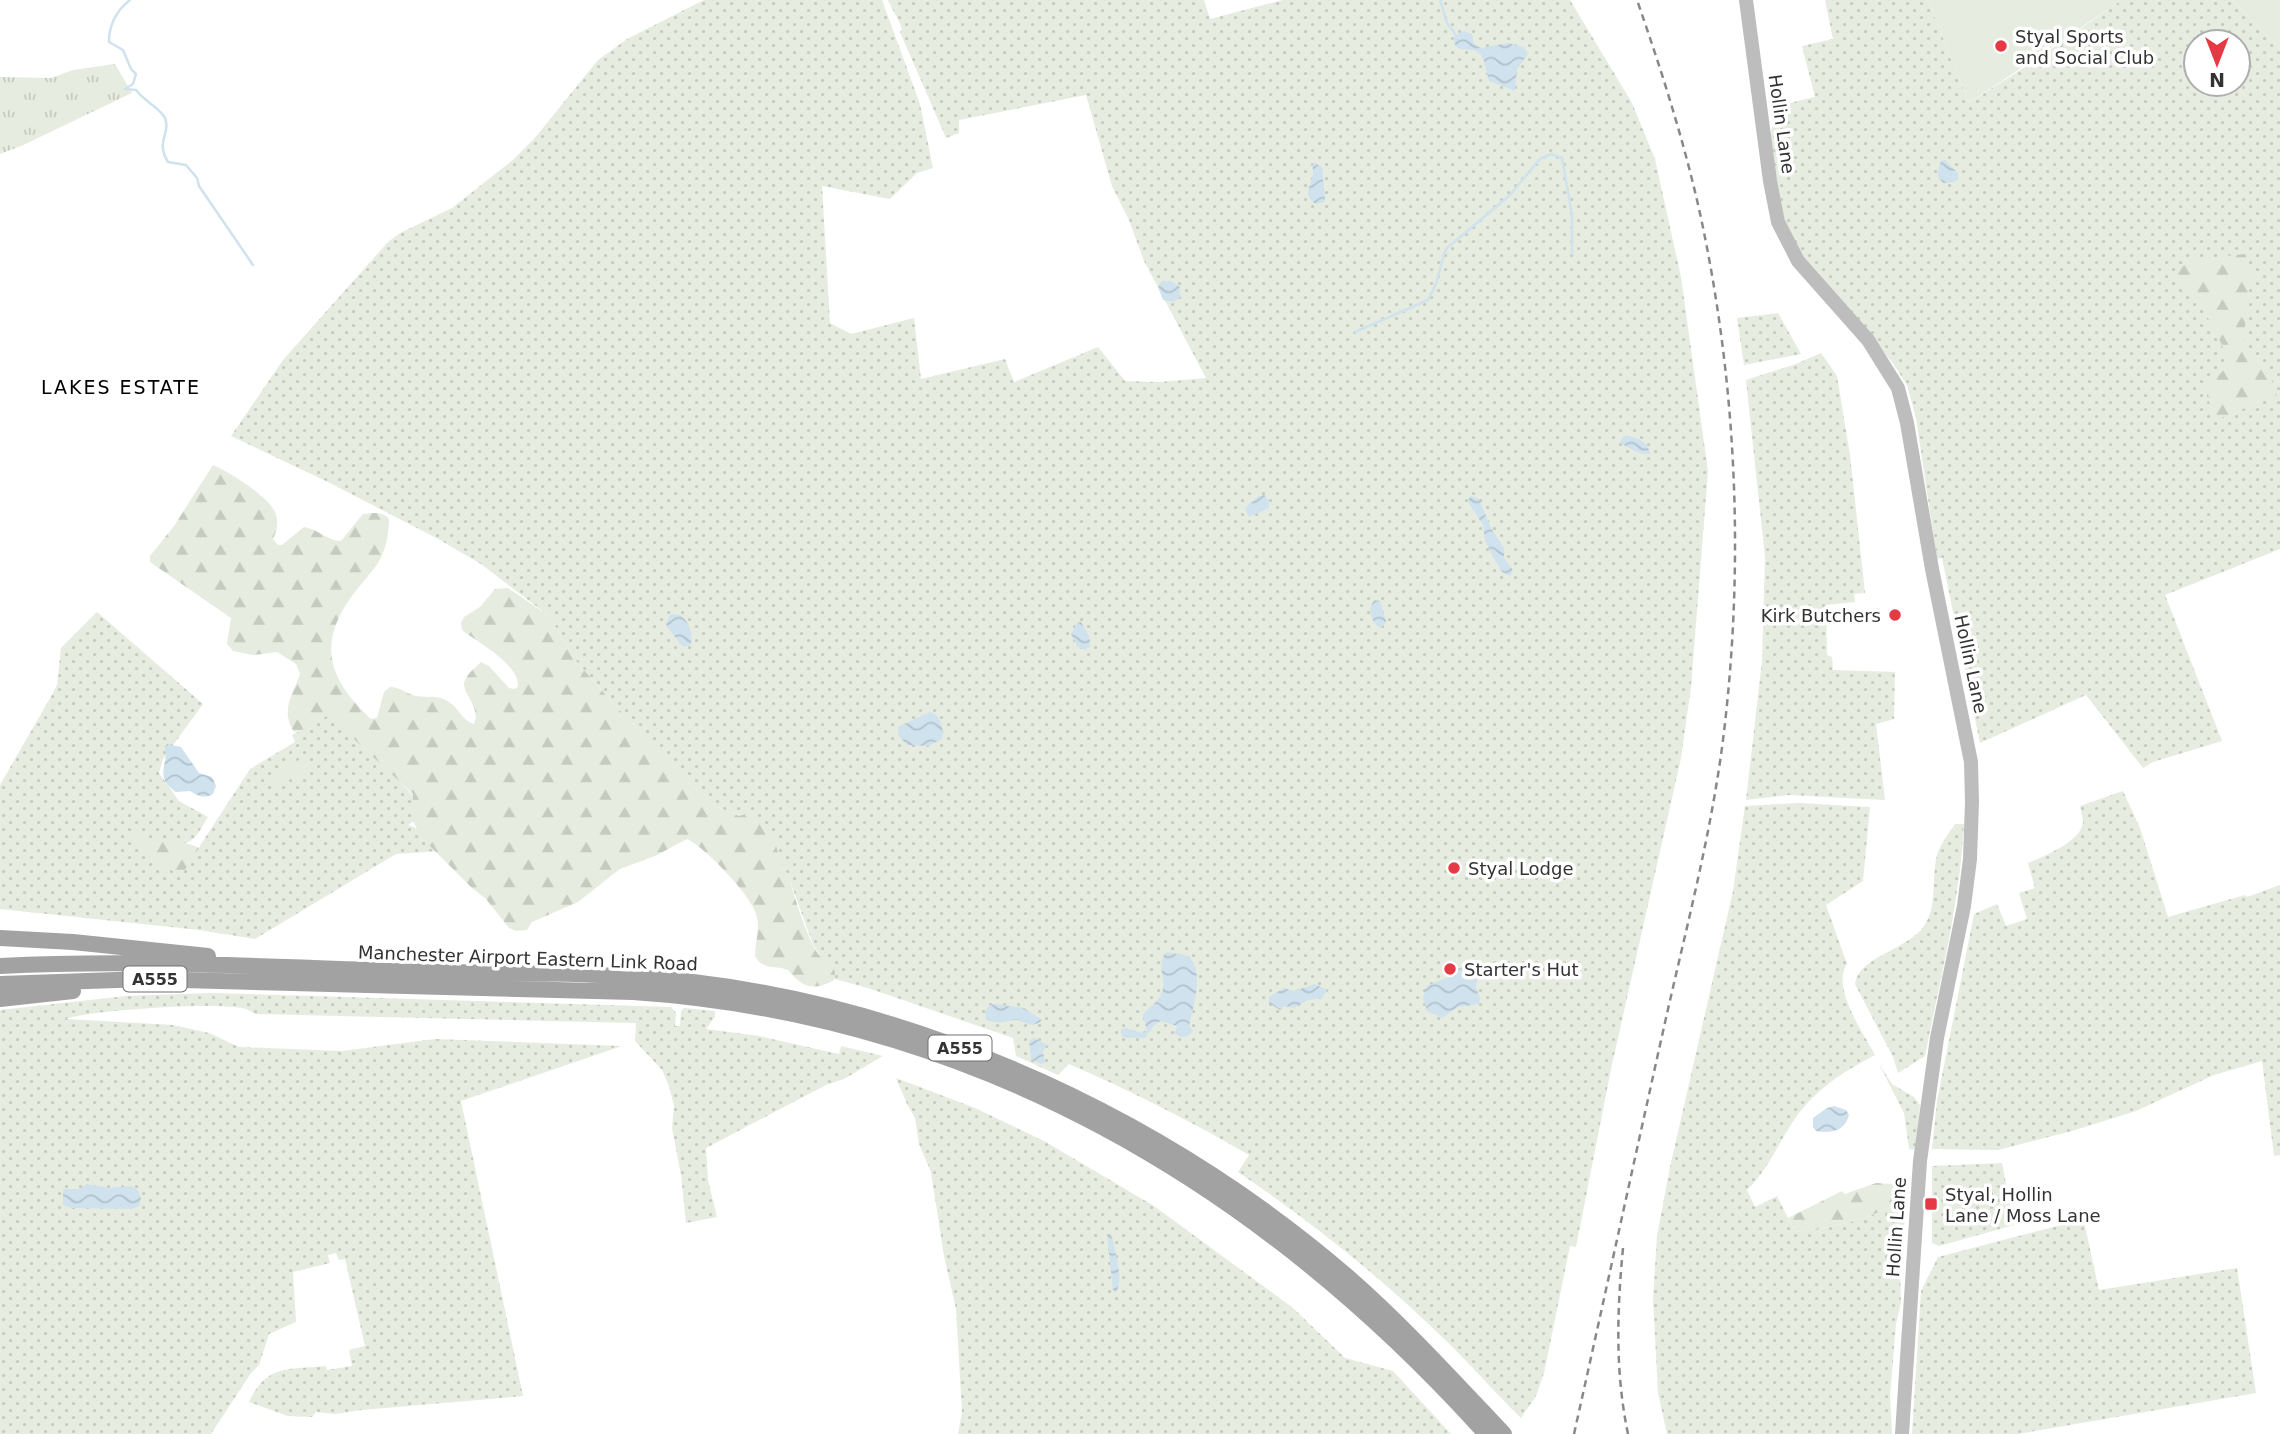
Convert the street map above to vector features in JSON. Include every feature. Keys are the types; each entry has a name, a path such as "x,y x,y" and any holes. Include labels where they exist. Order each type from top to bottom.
{"highway":[{"path":"0,938 126,947 294,968"},
{"name":"Manchester Airport Eastern Link Road","path":"0,966 99,963 596,976 694,982 833,1008 922,1034 1009,1066 1142,1133 1221,1182 1345,1275 1398,1324 1504,1434"},
{"name":"Manchester Airport Eastern Link Road","path":"0,984 146,979 681,995 745,1004 830,1022 916,1047 1051,1101 1176,1168 1305,1259 1386,1329 1486,1434"},
{"path":"0,999 128,987 310,983"}],"main road":[{"name":"Hollin Lane","path":"1746,0 1778,222 1798,261 1868,340 1898,388 1907,423 1932,569 1971,762 1970,859 1964,906 1937,1038 1920,1161 1902,1434"}],"green space":[{"path":"704,0 882,0 920,104 933,168 917,173 890,199 822,186 830,323 851,334 914,318 921,379 1005,359 1014,382 1098,347 1125,381 1159,382 1206,378 1144,261 1129,220 1112,186 1086,95 959,120 959,133 946,138 900,32 901,25 888,0 1204,0 1210,19 1283,0 1570,0 1632,103 1655,159 1681,277 1708,471 1691,687 1681,758 1611,1069 1576,1247 1570,1246 1544,1373 1536,1396 1521,1418 1450,1344 1392,1290 1317,1229 1238,1172 1249,1155 1161,1107 1069,1064 1058,1075 1016,1056 1013,1038 831,978 812,942 788,875 739,816 713,805 611,701 576,661 549,616 481,564 440,540 231,436 283,360 388,242 400,233 452,208 514,159 534,139 598,60 627,39"},
{"path":"1825,0 1928,0 1969,103 2122,0 2232,0 2280,49 2280,549 2165,595 2222,741 2153,762 2143,768 2086,695 1980,743 1942,558 1937,559 1916,418 1907,385 1892,362 1800,253 1786,225 1778,197 1770,136 1777,106 1815,97 1802,46 1833,39"},
{"name":"Styal Sports and Social Club","path":"1928,0 2122,0 1969,103"},
{"path":"2232,0 2280,0 2280,49"},
{"path":"115,64 132,93 0,154 0,77 51,78 73,70"},
{"path":"2245,254 2254,275 2248,301 2245,343 2254,362 2269,373 2277,395 2216,420 2207,396 2207,386 2225,369 2224,350 2201,305 2180,287 2177,269 2198,259"},
{"path":"1778,313 1801,354 1744,365 1737,318"},
{"path":"1821,353 1837,376 1850,455 1865,593 1854,594 1855,602 1826,605 1827,655 1832,657 1833,670 1895,672 1894,719 1876,724 1885,800 1789,795 1746,800 1762,661 1765,557 1746,380"},
{"path":"213,465 247,485 271,506 277,522 273,539 278,545 282,545 304,527 341,541 363,514 380,514 389,519 382,556 339,617 331,649 333,664 346,692 371,719 377,718 384,692 390,687 416,696 445,700 474,724 475,711 464,685 468,675 481,662 489,666 509,688 518,687 517,678 505,662 462,630 464,617 480,607 495,589 508,588 549,616 576,661 693,787 704,794 713,805 739,816 754,812 771,829 783,869 789,876 810,938 818,954 835,971 834,980 820,986 808,986 788,970 766,966 758,961 755,956 758,927 754,909 728,874 687,839 655,856 620,869 578,902 532,922 527,930 516,931 509,928 486,899 421,837 412,819 413,794 356,741 331,713 309,727 294,732 288,710 300,674 296,664 277,652 253,655 233,651 227,644 231,618 150,562 150,556 174,526"},
{"path":"97,612 203,704 163,759 159,773 179,801 208,817 194,838 185,843 162,843 132,832 151,858 181,875 250,769 295,742 292,735 331,712 427,812 408,825 416,828 439,851 396,854 255,939 199,930 0,909 0,785 57,685 61,648"},
{"path":"304,757 310,768 273,789 267,778"},
{"path":"2123,791 2140,828 2168,917 2245,895 2247,897 2280,885 2280,1155 2274,1156 2262,1061 2214,1075 2136,1111 2072,1131 1998,1150 1932,1149 1937,1101 1974,914 1997,904 2006,926 2027,919 2019,893 2035,888 2028,863 2060,848 2075,836 2083,823 2080,806"},
{"path":"1799,803 1870,807 1863,881 1826,905 1847,964 1843,985 1850,1010 1875,1055 1840,1076 1809,1101 1747,1190 1755,1207 1777,1196 1795,1232 1853,1221 1907,1198 1900,1268 1901,1303 1896,1324 1890,1397 1892,1434 1667,1434 1658,1393 1653,1299 1657,1236 1670,1167 1733,891 1745,806"},
{"path":"1955,824 1964,824 1962,853 1949,941 1925,1056 1898,1073 1893,1057 1855,984 1865,967 1917,934 1929,918 1938,852"},
{"path":"131,831 150,839 199,848 181,876 142,853"},
{"path":"213,993 671,1007 676,1013 675,1026 680,1026 681,1011 684,1008 715,1011 715,1017 706,1029 759,1036 839,1054 841,1046 883,1056 844,1079 826,1085 706,1148 708,1180 717,1217 686,1223 672,1128 674,1106 669,1086 662,1070 635,1041 636,1023 255,1014 246,1009 212,1006 127,1010 66,1019 173,1025 209,1033 239,1047 342,1051 435,1039 622,1046 461,1101 523,1396 335,1414 316,1412 312,1417 288,1416 249,1402 256,1389 272,1375 291,1369 326,1366 327,1370 352,1366 349,1350 365,1346 345,1259 339,1260 336,1253 328,1255 330,1263 293,1272 296,1322 269,1334 259,1365 211,1434 0,1434 0,1010 126,996"},
{"path":"1879,1064 1892,1084 1914,1097 1920,1105 1916,1148 1912,1150 1909,1148 1904,1113"},
{"path":"896,1078 975,1108 1044,1141 1154,1206 1293,1308 1345,1358 1393,1371 1451,1434 958,1434 962,1412 956,1309 944,1256 931,1172 919,1144 915,1118"},
{"path":"2002,1163 2014,1225 1939,1246 1932,1243 1932,1166"},
{"path":"1876,1183 1909,1185 1907,1198 1867,1217 1825,1228 1795,1232 1788,1218 1842,1191 1845,1194"},
{"path":"2083,1217 2099,1290 2237,1268 2256,1393 2018,1434 1912,1434 1921,1291 1938,1257"}],"water":[{"path":"1464,31 1472,34 1474,44 1481,48 1508,43 1524,47 1528,54 1517,69 1515,91 1489,81 1480,54 1458,48 1453,39"},
{"path":"1945,160 1958,173 1958,179 1954,182 1943,183 1939,178 1941,161"},
{"path":"1313,162 1322,167 1325,199 1324,202 1316,204 1308,193 1313,177"},
{"path":"1162,281 1171,281 1180,287 1180,297 1174,302 1163,300 1158,287"},
{"path":"1624,436 1641,440 1647,445 1650,454 1630,449 1620,442"},
{"path":"1264,495 1269,501 1269,508 1249,517 1245,508"},
{"path":"1471,496 1479,499 1491,528 1504,548 1504,558 1513,570 1510,576 1502,572 1492,555 1485,540 1483,525 1469,503"},
{"path":"1374,600 1380,601 1386,621 1381,628 1371,616"},
{"path":"680,615 690,628 691,644 685,647 666,625 669,616"},
{"path":"1081,622 1089,636 1090,647 1084,650 1077,646 1071,634 1077,623"},
{"path":"930,712 937,716 941,723 942,739 928,746 907,745 898,735 898,727"},
{"path":"167,744 181,747 199,773 212,777 216,786 213,794 204,797 190,791 176,792 169,786 163,776"},
{"path":"1167,952 1189,956 1194,963 1197,981 1189,1026 1193,1031 1188,1036 1180,1037 1175,1033 1177,1026 1161,1021 1155,1024 1145,1038 1122,1037 1121,1029 1143,1033 1147,1031 1143,1015 1162,993 1162,960"},
{"path":"1473,962 1480,965 1476,987 1479,1004 1458,1007 1442,1018 1427,1011 1423,998 1427,986 1457,973 1464,964"},
{"path":"1315,984 1327,990 1322,998 1308,1000 1294,1008 1284,1006 1280,1010 1269,1003 1269,997 1284,988 1294,991"},
{"path":"990,1005 1024,1008 1042,1020 1033,1025 1018,1020 1000,1022 986,1019 985,1011"},
{"path":"1034,1038 1047,1045 1043,1051 1045,1063 1031,1059 1029,1041"},
{"path":"1834,1106 1846,1110 1849,1115 1844,1125 1832,1131 1816,1131 1813,1118"},
{"path":"87,1184 109,1188 131,1186 138,1190 141,1198 139,1206 132,1209 71,1208 63,1205 63,1189 79,1189"},
{"path":"1107,1234 1112,1237 1118,1266 1119,1281 1116,1293 1113,1290"}],"waterway":[{"path":"130,0 114,18 109,35 109,42 123,50 136,74 133,84 125,89 136,90 163,115 166,124 163,149 168,162 186,165 197,178 199,186 253,265"},
{"path":"1440,0 1447,23 1456,35"},
{"path":"1355,332 1428,300 1447,248 1510,195 1540,159 1551,154 1562,158 1572,215 1572,254"}],"railway":[{"path":"1574,1434 1707,834 1725,723 1734,596 1735,533 1729,406 1713,280 1688,163 1637,0"},
{"path":"1623,1248 1618,1341 1628,1434"}],"place":[{"name":"Styal Sports and Social Club","path":"2001,46"},
{"name":"Kirk Butchers","path":"1895,615"},
{"name":"Styal Lodge","path":"1454,868"},
{"name":"Starter's Hut","path":"1450,969"},
{"name":"Styal, Hollin Lane / Moss Lane","path":"1931,1204"}],"district":[{"name":"LAKES ESTATE","path":"121,387"}]}
